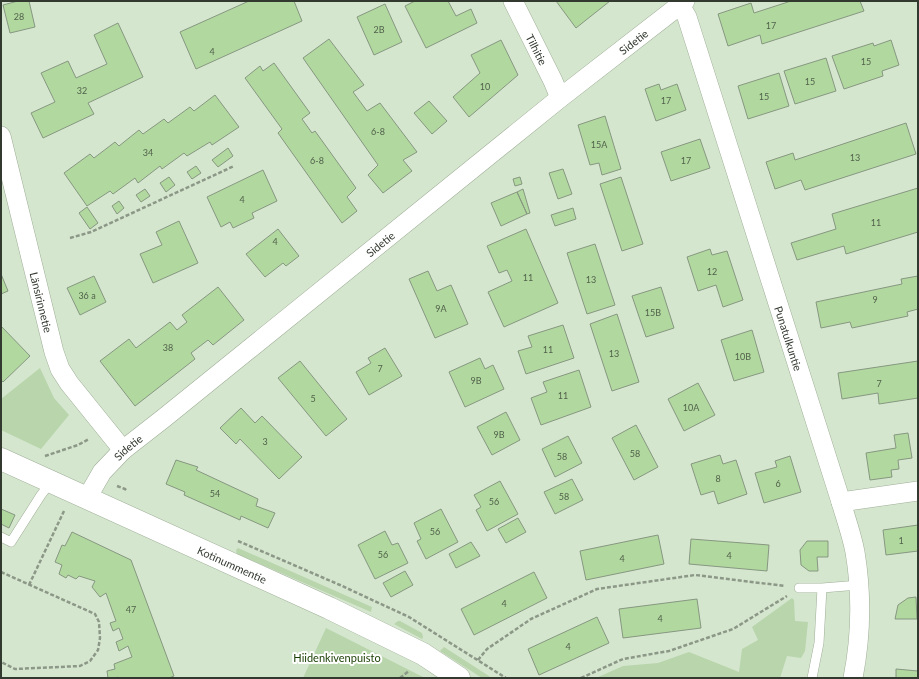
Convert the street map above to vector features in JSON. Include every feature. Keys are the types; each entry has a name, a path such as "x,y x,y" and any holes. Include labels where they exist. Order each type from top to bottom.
{"main road":[{"name":"Kotinummentie","path":"1,459 336,611 424,654 459,678"}],"street":[{"name":"Tilhitie","path":"513,1 560,98"},
{"name":"Sidetie","path":"87,498 102,472 122,450 164,418 560,98 683,3"},
{"name":"Punatulkuntie","path":"683,3 841,502 855,551 859,586 860,619 853,678"},
{"name":"Länsirinnetie","path":"1,136 54,352 60,368 69,383 122,450"},
{"path":"841,502 918,491"}],"lane":[{"path":"1,537 11,542 51,482"},
{"path":"799,588 859,586"},
{"path":"812,678 818,643 822,588"}],"path":[{"path":"70,238 91,232 234,166"},
{"path":"42,457 78,445 90,438"},
{"path":"29,585 66,506"},
{"path":"1,572 95,614 99,622 100,638 98,650 90,661 80,666 15,670 1,662"},
{"path":"478,660 487,649 531,619 597,589 695,575 799,588"},
{"path":"581,678 623,659 668,651 733,629 799,588"}],"green space":[{"path":"40,368 54,398 69,415 41,449 1,430 1,399"},
{"path":"238,548 372,607 371,612 237,554 236,550"},
{"path":"792,598 794,600 795,621 808,622 805,651 801,658 787,656 780,678 596,678 623,666 658,663 689,652 739,672 742,649 758,640 752,627"},
{"path":"398,621 422,633 422,639 394,624"},
{"name":"Hiidenkivenpuisto","path":"326,628 423,677 425,678 303,678"},
{"path":"444,647 492,678 482,678 440,651"}],"building":[{"path":"18,1 29,1 35,27 10,33 3,5"},
{"path":"249,1 294,1 302,21 196,69 180,32"},
{"path":"415,1 448,1 456,16 471,9 477,23 426,48 405,6"},
{"path":"556,1 610,1 576,28"},
{"path":"791,1 860,1 864,11 762,44 760,35 728,46 718,14 751,3 754,13"},
{"path":"385,4 402,42 374,55 357,17"},
{"path":"118,23 143,77 88,103 94,114 43,138 31,113 55,102 41,73 68,61 76,78 107,64 94,35"},
{"path":"329,39 364,85 353,92 367,111 380,103 417,152 403,160 412,171 383,193 368,175 378,165 303,58"},
{"path":"501,40 518,75 469,117 453,97 480,73 471,55"},
{"path":"891,40 899,65 882,71 883,76 844,89 832,56 873,43 874,46"},
{"path":"826,58 836,91 795,104 784,71"},
{"path":"274,63 310,113 302,119 312,133 315,131 356,188 347,197 357,211 342,223 278,133 282,129 245,78 260,66 263,71"},
{"path":"779,73 789,106 748,119 738,86"},
{"path":"659,84 661,90 677,84 686,110 656,121 645,89"},
{"path":"215,95 239,127 212,145 210,142 187,156 184,153 162,169 160,166 138,183 135,178 113,194 110,191 87,206 64,173 90,154 94,158 115,142 119,146 139,130 143,134 164,119 168,123 190,107 194,111"},
{"path":"429,101 447,121 432,134 414,113"},
{"path":"605,116 621,169 602,175 599,163 590,165 578,125"},
{"path":"906,123 916,154 805,190 801,180 775,189 766,162 793,153 795,160"},
{"path":"700,139 710,168 671,181 661,152"},
{"path":"228,148 233,156 218,167 212,160"},
{"path":"196,166 201,173 192,179 187,172"},
{"path":"563,169 572,194 558,199 549,173"},
{"path":"263,170 277,201 252,213 254,218 233,228 230,222 221,227 207,197"},
{"path":"169,177 175,185 166,192 160,183"},
{"path":"520,177 522,184 515,186 513,179"},
{"path":"621,177 643,244 622,251 600,184"},
{"path":"918,188 918,232 846,254 844,246 797,260 791,243 836,229 832,214"},
{"path":"145,189 150,196 141,202 136,195"},
{"path":"523,189 530,213 527,214 517,192"},
{"path":"517,192 527,214 501,226 491,203"},
{"path":"119,201 124,208 117,214 112,206"},
{"path":"87,207 98,223 90,229 79,213"},
{"path":"573,208 576,219 555,226 551,215"},
{"path":"179,221 198,263 153,283 140,254 162,245 156,232"},
{"path":"278,229 299,256 286,266 283,263 265,277 246,254"},
{"path":"526,229 558,303 504,327 488,292 512,281 507,270 499,273 487,246"},
{"path":"595,244 615,305 587,314 567,253"},
{"path":"710,249 712,255 727,251 743,300 723,307 716,285 698,291 687,257"},
{"path":"428,271 437,291 451,285 468,324 435,338 409,279"},
{"path":"1,274 8,291 1,294"},
{"path":"94,276 106,302 80,315 67,288"},
{"path":"918,276 918,309 907,312 908,316 852,328 850,322 821,328 816,302 902,284 901,279"},
{"path":"218,287 244,320 213,345 208,340 191,353 195,359 135,406 100,361 129,339 136,348 170,322 177,330 187,322 182,315"},
{"path":"661,287 674,328 646,337 632,296"},
{"path":"617,314 639,382 612,391 590,324"},
{"path":"563,325 574,358 526,374 518,351 532,347 528,336"},
{"path":"1,326 30,356 3,382 1,380"},
{"path":"752,330 764,372 734,381 721,340"},
{"path":"385,348 402,376 369,395 356,372 371,363 368,358"},
{"path":"480,358 485,369 493,365 504,389 465,407 449,372"},
{"path":"300,361 347,419 326,436 278,378"},
{"path":"918,361 918,398 879,404 878,393 842,399 838,373"},
{"path":"579,370 591,407 541,425 531,398 547,392 543,382"},
{"path":"698,383 715,415 684,431 668,399"},
{"path":"241,408 255,423 262,416 302,457 279,479 240,439 236,444 220,428"},
{"path":"506,412 520,440 492,455 477,427"},
{"path":"636,425 658,467 634,480 612,438"},
{"path":"908,433 912,458 898,460 899,469 891,470 892,477 870,480 866,453 896,448 894,435"},
{"path":"568,436 582,463 555,477 542,449"},
{"path":"720,455 723,464 736,460 747,494 718,504 714,491 701,495 691,464"},
{"path":"790,456 801,492 764,503 755,473 777,467 775,461"},
{"path":"176,460 198,467 196,470 258,499 256,506 275,513 268,528 241,516 240,520 184,495 185,492 166,484"},
{"path":"572,479 583,500 555,514 544,492"},
{"path":"500,481 518,514 487,531 476,510 481,507 474,495"},
{"path":"1,509 15,515 9,528 1,524"},
{"path":"441,509 458,542 426,559 417,541 421,539 414,523"},
{"path":"518,518 526,532 506,543 498,529"},
{"path":"918,525 918,551 886,555 883,530"},
{"path":"385,531 392,545 398,543 408,563 375,579 358,545"},
{"path":"72,532 131,560 174,676 169,678 108,678 107,671 115,669 114,664 132,657 128,646 119,651 116,642 123,639 119,628 113,631 110,623 116,621 106,593 100,597 92,587 95,581 79,576 76,579 68,575 66,578 59,574 62,565 55,562 62,545 65,546"},
{"path":"658,535 664,564 586,580 580,551"},
{"path":"691,539 769,545 767,571 689,564"},
{"path":"807,541 828,541 828,557 817,557 818,571 809,571 801,565 800,550"},
{"path":"471,542 480,556 456,568 449,554"},
{"path":"405,571 413,585 391,597 383,583"},
{"path":"534,572 547,598 474,635 461,609"},
{"path":"916,597 917,619 895,619 898,605 908,598"},
{"path":"697,599 701,628 623,638 619,609"},
{"path":"597,617 609,643 539,675 528,649"},
{"path":"896,669 918,671 918,678 896,678"}]}
